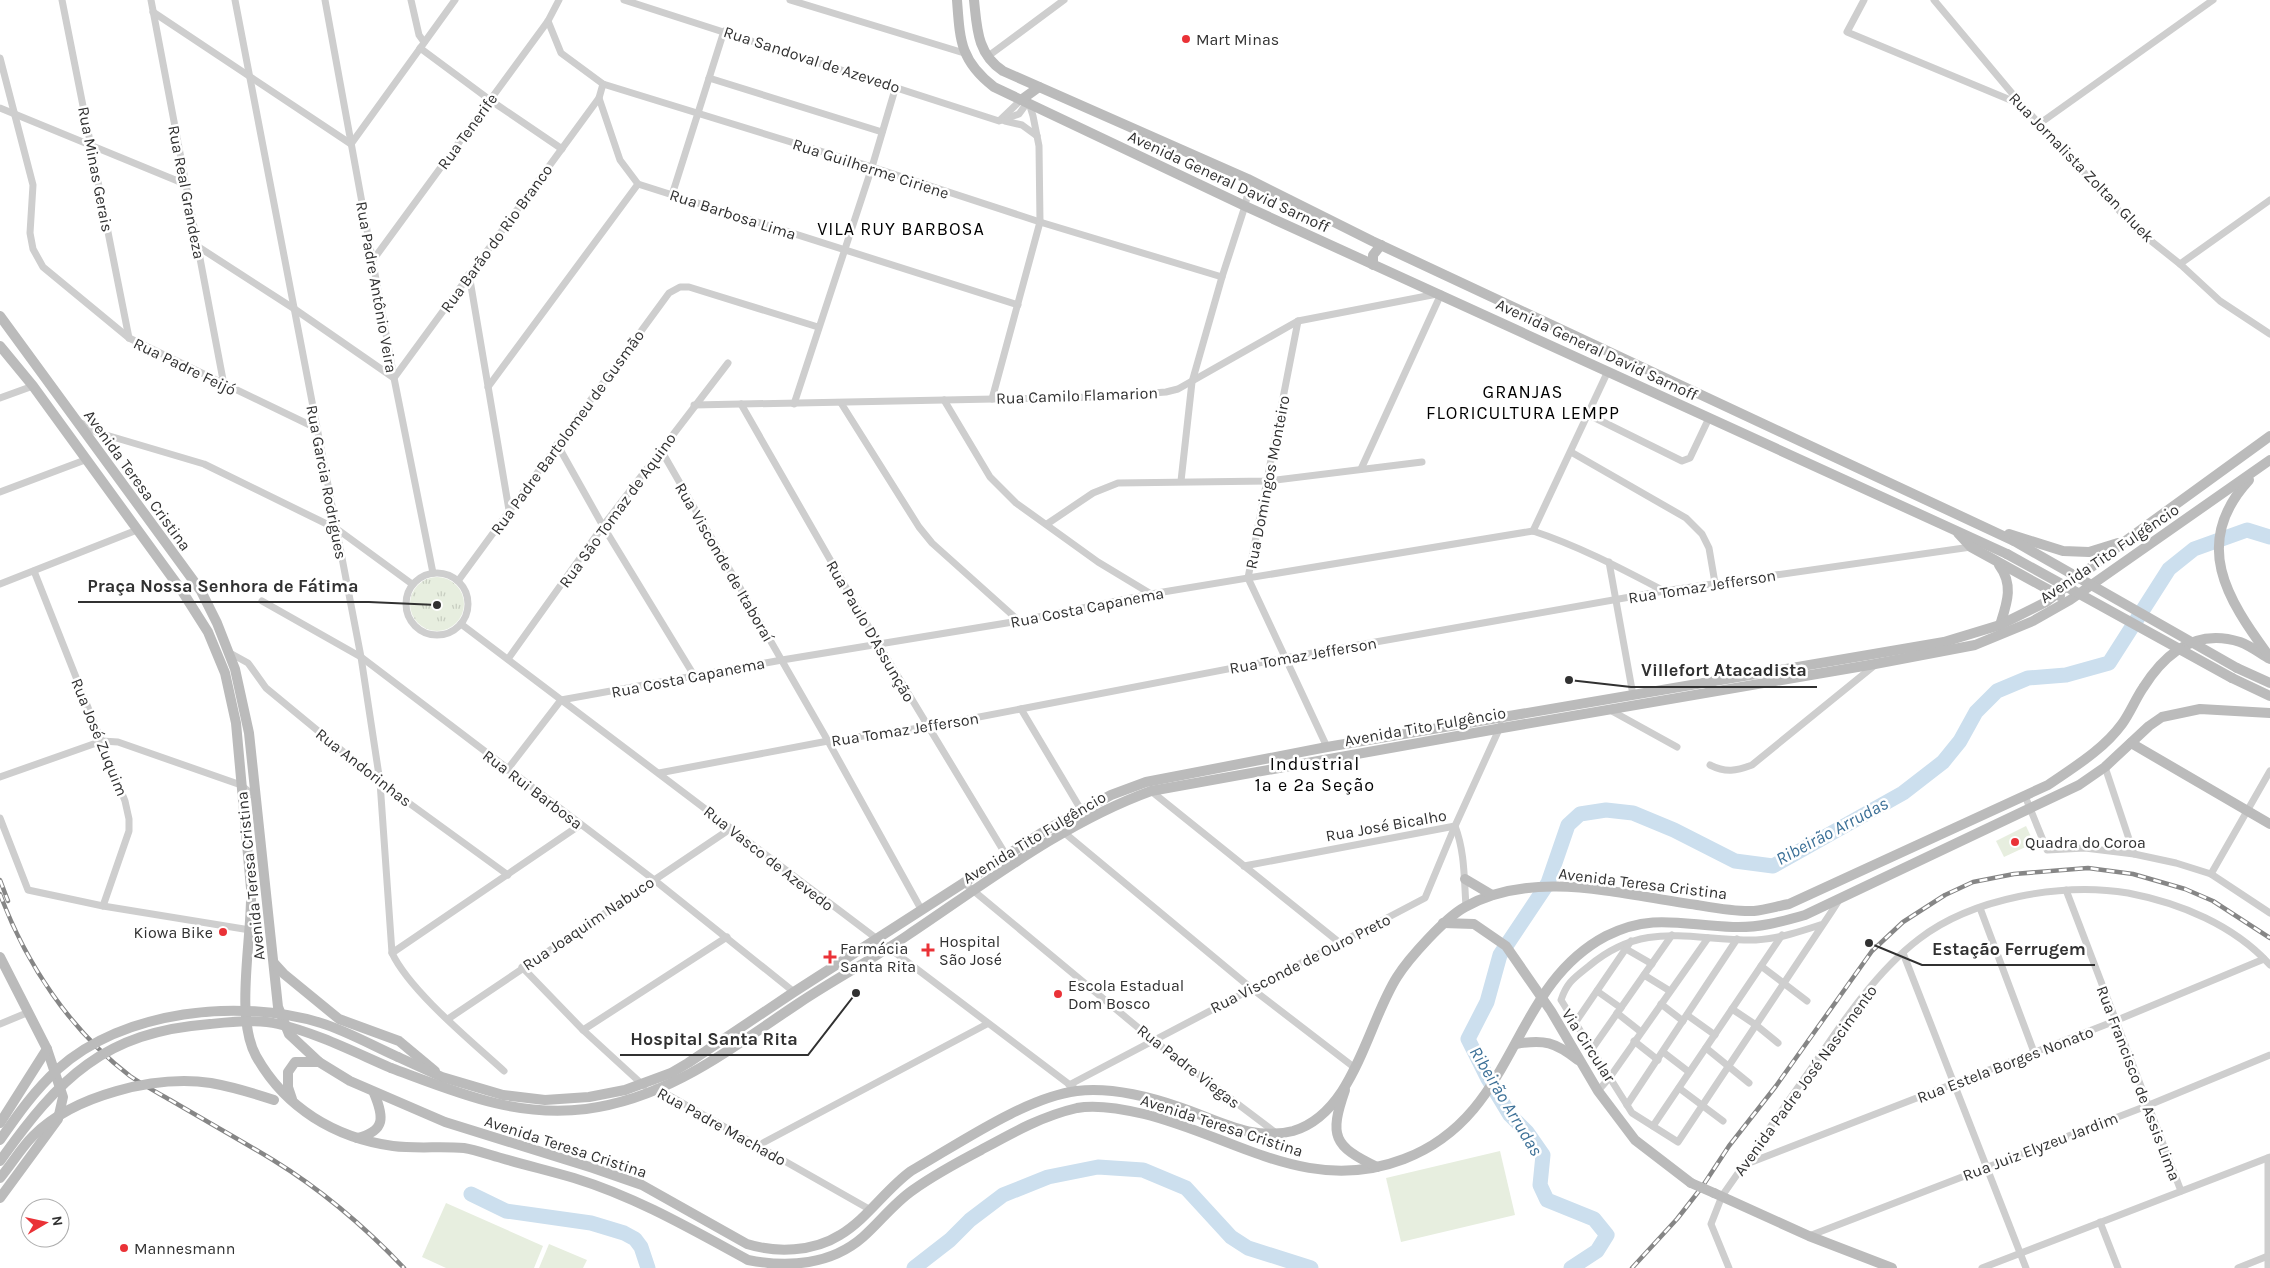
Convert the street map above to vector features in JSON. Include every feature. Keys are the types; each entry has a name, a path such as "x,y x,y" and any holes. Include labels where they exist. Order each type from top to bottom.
{"main road":[{"name":"Avenida General David Sarnoff","path":"956,0 964,53 978,74 994,87 1245,206 2007,554 2232,678 2270,696"},
{"name":"Avenida General David Sarnoff","path":"974,0 980,43 986,57 1002,71 1248,179 1376,243 1987,527 2237,668 2270,682"},
{"path":"964,53 969,44 980,43"},
{"path":"1026,102 1039,87"},
{"path":"1362,259 1376,243"},
{"path":"1373,264 1376,243"},
{"name":"Avenida Teresa Cristina","path":"0,316 201,590 235,669 250,733 278,1007 290,1034 319,1062 374,1092 445,1122 642,1185 747,1244 766,1250 798,1248 840,1235 896,1182 945,1152 1023,1108 1078,1091 1121,1092 1149,1097 1243,1131 1276,1134 1300,1128 1314,1121 1326,1111 1353,1071 1397,977 1444,923 1466,906 1492,895 1555,885 1753,911 1789,904 2025,796 2087,759 2122,725 2157,668 2175,650 2198,640 2223,638 2242,643 2270,658"},
{"name":"Avenida Teresa Cristina","path":"0,346 33,386 84,460 138,530 208,632 225,673 236,723 251,888 246,998 248,1030 256,1056 295,1105 354,1139 394,1146 466,1148 576,1179 638,1201 748,1260 782,1266 818,1261 839,1254 860,1240 909,1193 939,1172 1029,1124 1055,1114 1082,1107 1121,1108 1166,1119 1283,1164 1313,1170 1377,1167 1404,1159 1427,1148 1452,1132 1476,1109 1504,1065 1542,997 1564,966 1584,950 1608,935 1642,924 1673,920 1731,927 1759,926 1805,915 2079,785 2104,767 2162,717 2182,711 2238,710 2270,713"},
{"path":"1987,527 2063,551 2088,552 2124,542 2270,436"},
{"path":"2266,463 2233,497 2226,510 2221,528 2221,570 2230,597 2244,622 2270,658"},
{"name":"Avenida Tito Fulgêncio","path":"0,1140 27,1100 59,1068 93,1045 133,1027 184,1014 230,1010 273,1012 322,1023 442,1077 503,1095 545,1100 589,1097 641,1085 688,1063 874,939 1056,824 1111,796 1146,782 1327,747 1610,709 1976,645 2033,622 2070,600 2266,463"},
{"path":"1954,529 1971,547 2070,600"},
{"name":"Avenida Tito Fulgêncio","path":"0,1161 34,1113 66,1081 100,1054 137,1037 186,1025 232,1022 277,1024 319,1037 391,1068 500,1106 546,1110 586,1109 626,1100 660,1089 694,1074 801,1001 888,948 1063,833 1117,804 1152,791 1501,723 1633,695 1944,642 2000,625 2057,594 2124,542"},
{"path":"1997,562 2008,580 2009,597 2000,625"},
{"path":"2131,743 2270,824"},
{"path":"1465,879 1492,895"},
{"path":"1466,906 1477,925 1506,946 1542,997 1598,1091 1635,1140 1691,1183 1809,1236 1892,1268"},
{"path":"1444,923 1477,925"},
{"path":"0,957 47,1049 63,1097 58,1120 0,1198"},
{"path":"274,963 284,974 338,1019 399,1041 442,1077"},
{"path":"1516,1044 1548,1042 1560,1046 1582,1064"},
{"path":"0,1123 47,1049"},
{"path":"295,1105 288,1087 288,1072 295,1062 319,1062"},
{"path":"1353,1071 1336,1116 1335,1128 1340,1143 1353,1156 1377,1167"},
{"path":"0,1178 33,1136 67,1112 106,1094 144,1085 181,1082 210,1083 295,1105"},
{"path":"354,1139 372,1134 378,1128 381,1117 374,1092"}],"street":[{"name":"Rua Minas Gerais","path":"62,0 129,338"},
{"name":"Rua Real Grandeza","path":"151,0 224,385"},
{"name":"Rua Garcia Rodrigues","path":"235,0 361,657 380,782 392,953 398,967 448,1019 504,1071"},
{"name":"Rua Padre Antônio Veira","path":"325,0 394,378 433,573"},
{"path":"411,0 422,45 490,100 562,149"},
{"path":"153,12 351,144 455,0"},
{"name":"Rua Tenerife","path":"373,260 548,21 560,0"},
{"name":"Rua Sandoval de Azevedo","path":"624,0 1000,121 1022,125 1038,136"},
{"path":"790,0 964,53"},
{"path":"986,57 1064,0"},
{"path":"1864,0 1847,32 2021,104"},
{"name":"Rua Jornalista Zoltan Gluek","path":"1934,0 2021,104 2136,229 2180,264 2220,301 2270,334"},
{"path":"2039,124 2213,0"},
{"name":"Rua Guilherme Ciriene","path":"548,21 561,53 603,84 872,167 1040,222 1222,277"},
{"path":"672,195 724,31"},
{"path":"0,58 16,114"},
{"path":"709,78 882,132"},
{"path":"488,387 638,184 620,160 599,98 603,84"},
{"path":"794,404 818,326 872,167 896,86"},
{"name":"Rua Barão do Rio Branco","path":"394,378 599,98"},
{"path":"992,399 1040,222 1038,136 1026,102 1000,121"},
{"path":"0,108 185,184"},
{"name":"Rua Padre Feijó","path":"16,114 33,186 30,233 33,249 43,267 129,338 316,428"},
{"path":"1181,481 1192,382 1222,277 1245,206 1248,179"},
{"name":"Rua Barbosa Lima","path":"638,184 1018,305"},
{"path":"2180,264 2270,200"},
{"path":"197,246 293,308 394,378"},
{"path":"469,274 509,510"},
{"name":"Rua Padre Bartolomeu de Gusmão","path":"458,581 669,293 680,287 689,287 818,326"},
{"path":"1362,469 1440,294"},
{"name":"Rua Camilo Flamarion","path":"694,405 1100,397 1166,392 1192,382 1298,322 1440,294"},
{"name":"Rua Domingos Monteiro","path":"1298,322 1248,578 1327,747"},
{"name":"Rua São Tomaz de Aquino","path":"508,659 603,526 728,363"},
{"path":"1534,532 1608,371"},
{"path":"0,398 33,386"},
{"path":"944,400 990,477 1016,503 1098,562 1151,594"},
{"path":"841,403 919,527 932,543 1019,621"},
{"name":"Rua Paulo D'Assunção","path":"741,404 879,646 1006,855"},
{"path":"1589,415 1682,461 1690,458 1710,418"},
{"path":"76,421 96,432 204,464 337,529 412,584"},
{"path":"557,444 603,526 695,677"},
{"name":"Rua Visconde de Itaboraí","path":"661,450 922,909"},
{"path":"1571,452 1686,518 1702,534 1709,548 1714,583"},
{"path":"0,492 84,460"},
{"path":"1047,524 1093,492 1118,484 1181,481 1268,481 1422,462"},
{"path":"0,584 138,530"},
{"name":"Rua Costa Capanema","path":"561,700 782,660 879,646 1019,621 1151,594 1534,532 1555,538 1609,562 1664,591"},
{"path":"1950,550 1962,538"},
{"name":"Rua Tomaz Jefferson","path":"659,773 828,741 927,727 1285,658 1617,599 1714,583 1971,547"},
{"path":"1609,562 1633,695"},
{"name":"Rua José Zuquim","path":"34,571 126,801 129,818 128,831 104,906"},
{"path":"433,573 444,574 458,581 466,594 468,604 461,624 453,631 439,635 424,632 415,626 409,618 406,608 406,598 412,584 424,576 433,573"},
{"name":"Rua Rui Barbosa","path":"262,601 361,657 507,770 653,879 794,992"},
{"name":"Rua Vasco de Azevedo","path":"461,624 659,773 874,939 1078,1091"},
{"name":"Rua Andorinhas","path":"228,652 248,663 266,688 380,782 508,875"},
{"path":"1710,765 1722,771 1730,771 1752,765 1875,664"},
{"path":"507,770 561,700"},
{"path":"1021,709 1087,820"},
{"path":"1610,709 1677,747"},
{"path":"1455,826 1501,723"},
{"path":"0,778 102,741 118,742 241,785 257,799"},
{"path":"2104,767 2134,854"},
{"path":"2212,874 2270,771"},
{"path":"1152,791 1340,943"},
{"path":"2025,796 2047,850 2085,848 2134,854 2212,874 2270,912"},
{"path":"0,818 28,890 104,906 250,930"},
{"path":"1056,824 1063,833 1353,1071"},
{"path":"392,953 580,825"},
{"name":"Rua José Bicalho","path":"1244,866 1455,826 1460,838 1466,906"},
{"name":"Rua Visconde de Ouro Preto","path":"1069,1084 1425,898 1455,826"},
{"name":"Rua Joaquim Nabuco","path":"448,1019 522,967 730,829"},
{"name":"Rua Padre Viegas","path":"963,882 1153,1040 1276,1134"},
{"name":"Avenida Padre José Nascimento","path":"1729,1268 1711,1224 1718,1194 1744,1165 1840,1025 1871,986 1918,939 1948,920 1980,908 2034,893 2066,890 2110,890 2146,897 2181,908 2216,923 2270,965"},
{"name":"Rua Francisco de Assis Lima","path":"2066,890 2181,1191"},
{"path":"1702,1105 1840,898"},
{"path":"1980,908 2034,1052"},
{"name":"Via Circular","path":"1702,1105 1678,1142 1632,1113 1560,1000 1566,984 1600,956 1632,940 1672,935 1758,940 1823,924"},
{"path":"1592,1049 1672,935"},
{"path":"1653,1126 1782,935"},
{"path":"583,1030 727,937"},
{"path":"1598,1091 1610,1077 1708,938"},
{"path":"1628,1105 1737,939"},
{"path":"1575,1023 1632,940"},
{"path":"1626,949 1652,964"},
{"path":"1903,953 2026,1268"},
{"name":"Rua Estela Borges Nonato","path":"1744,1165 2115,1021 2264,959"},
{"path":"1761,966 1807,1001"},
{"name":"Rua Padre Machado","path":"522,967 583,1030 641,1085 660,1089 869,1209"},
{"path":"1644,974 1670,991"},
{"path":"1597,990 1641,1032"},
{"path":"1661,1004 1715,1035"},
{"path":"1732,1009 1778,1043"},
{"path":"0,1024 29,1012"},
{"path":"759,1145 987,1024"},
{"path":"1634,1041 1658,1060"},
{"path":"1706,1048 1749,1083"},
{"path":"1663,1052 1689,1072"},
{"name":"Rua Juiz Elyzeu Jardim","path":"1809,1236 2270,1055"},
{"path":"1679,1088 1724,1121"},
{"path":"1982,1268 2269,1157 2268,1268"},
{"path":"2100,1222 2118,1268"},
{"path":"2238,1268 2268,1256"}],"green space":[{"path":"437,577 447,579 456,585 462,594 464,604 462,614 456,623 447,629 437,631 427,629 418,623 412,614 410,604 412,594 418,585 427,579"},
{"name":"Quadra do Coroa","path":"2026,826 2034,843 2004,857 1996,841"},
{"path":"1500,1151 1515,1215 1401,1242 1386,1178"},
{"path":"446,1203 543,1246 534,1268 446,1268 422,1257"},
{"path":"549,1244 587,1260 583,1268 539,1268"}],"waterway":[{"name":"Ribeirão Arrudas","path":"1571,1268 1597,1251 1607,1235 1594,1219 1547,1200 1540,1185 1543,1155 1527,1132 1510,1115 1487,1077 1468,1039 1487,1002 1500,955 1548,883 1568,825 1580,814 1606,810 1633,813 1674,830 1735,861 1773,866 1903,793 1943,762 1960,741 1976,712 1997,691 2028,678 2066,675 2109,663 2169,569 2194,549 2247,530 2270,537"},
{"name":"Ribeirão Arrudas","path":"914,1268 950,1240 970,1220 1003,1195 1048,1177 1098,1167 1143,1170 1186,1188 1231,1237 1248,1248 1311,1268"},
{"name":"Ribeirão Arrudas","path":"471,1194 506,1211 591,1223 624,1233 635,1239 641,1247 648,1268"}],"railway":[{"path":"1632,1268 1677,1219 1702,1187 1729,1146 1776,1086 1872,951 1903,922 1945,895 1973,882 2014,874 2088,868 2133,874 2185,889 2213,901 2270,938"},
{"path":"0,880 8,901"},
{"path":"0,894 23,946 52,994 69,1017 108,1058 140,1083 261,1153 309,1184 374,1238 404,1268"}],"place":[{"name":"Mart Minas","path":"1186,39"},
{"name":"Praça Nossa Senhora de Fátima","path":"437,605"},
{"name":"Villefort Atacadista","path":"1569,680"},
{"name":"Quadra do Coroa","path":"2015,842"},
{"name":"Kiowa Bike","path":"223,932"},
{"name":"Estação Ferrugem","path":"1869,943"},
{"name":"Hospital São José","path":"928,950"},
{"name":"Farmácia Santa Rita","path":"830,957"},
{"name":"Hospital Santa Rita","path":"856,993"},
{"name":"Escola Estadual Dom Bosco","path":"1058,994"},
{"name":"Mannesmann","path":"124,1248"}],"district":[{"name":"VILA RUY BARBOSA","path":"901,229"},
{"name":"GRANJAS FLORICULTURA LEMPP","path":"1523,402"},
{"name":"Industrial 1ª e 2ª Seção","path":"1315,774"}]}
